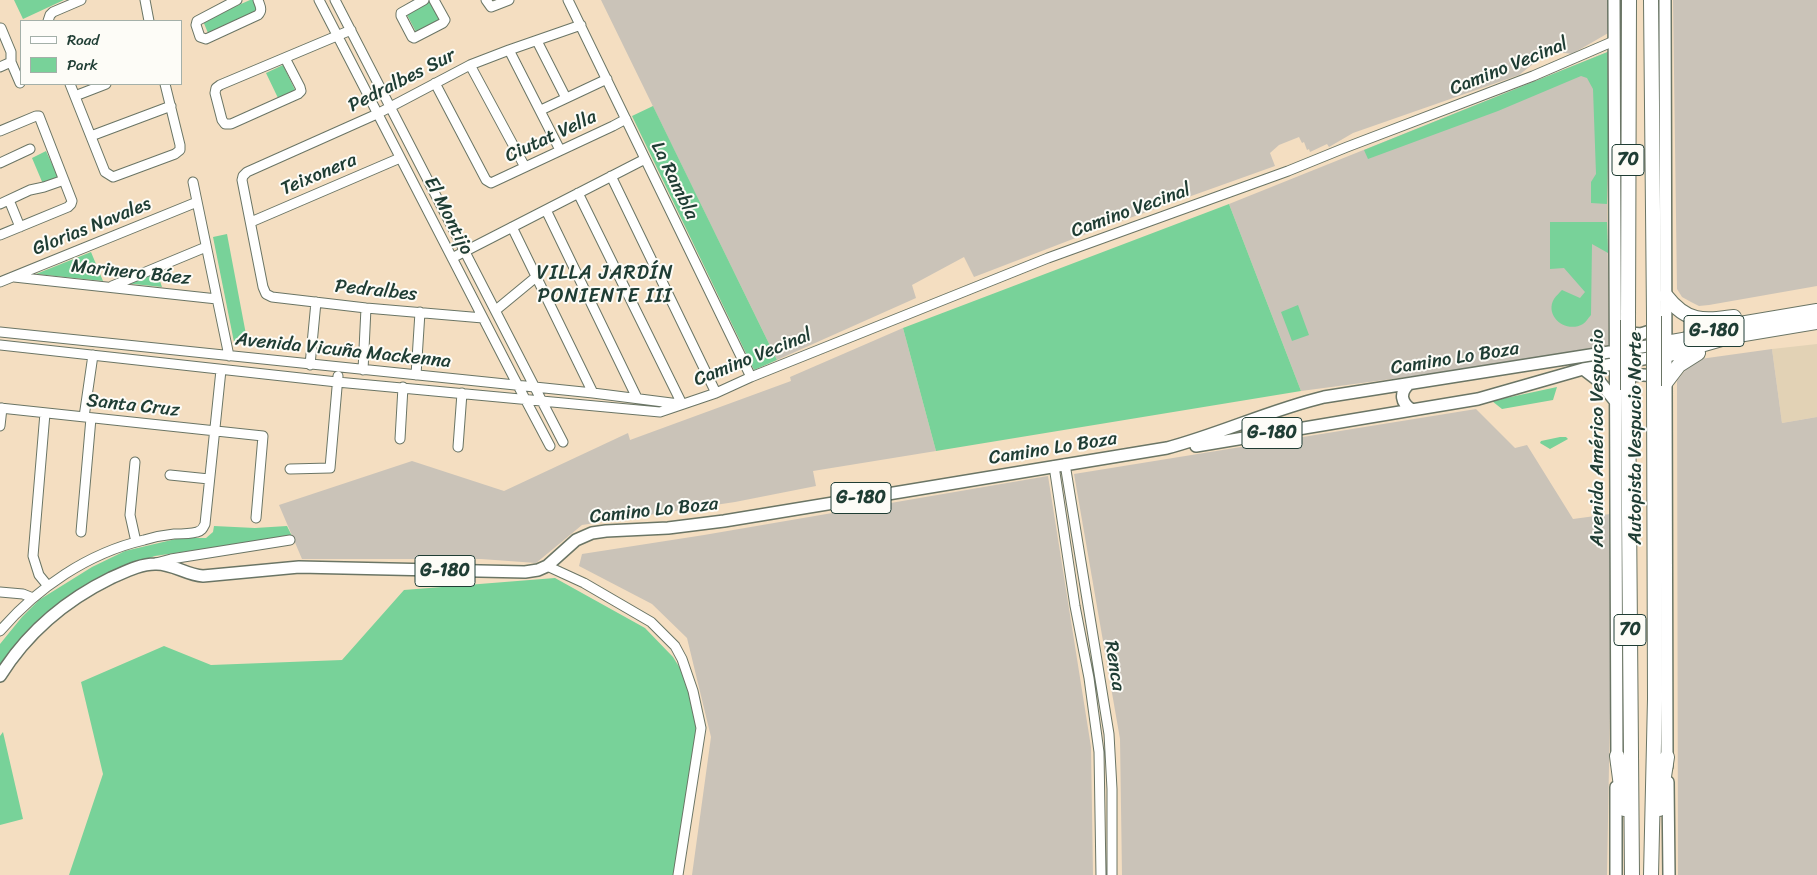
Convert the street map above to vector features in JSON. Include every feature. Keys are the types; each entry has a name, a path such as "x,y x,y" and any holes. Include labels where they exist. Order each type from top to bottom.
{"highway":[{"name":"Autopista Vespucio Norte","path":"1629,0 1628,320 1621,388 1632,873"},
{"name":"Autopista Vespucio Norte","path":"1650,0 1654,316 1660,384 1651,868"},
{"path":"1666,296 1677,309 1694,318 1715,320 1747,317 1762,320"},
{"name":"G-180","path":"1666,349 1678,342 1740,324 1817,311"},
{"name":"G-180","path":"1666,349 1817,322"},
{"path":"1660,384 1685,360 1722,339"},
{"path":"1617,756 1632,873"},
{"path":"1651,868 1667,757"}],"main road":[{"name":"Avenida Américo Vespucio","path":"1614,0 1615,364 1621,388 1615,401 1616,875"},
{"path":"1665,0 1666,349 1660,384 1669,875"},
{"path":"1615,329 1641,334 1654,331 1666,325"},
{"name":"Camino Lo Boza","path":"1167,448 1309,401 1615,350 1666,349"},
{"name":"Camino Lo Boza","path":"0,676 24,644 46,621 64,606 114,577 139,567 153,564 167,565 203,576 299,567 525,572 547,566 576,540 585,535 598,532 668,528 706,523 1167,448 1206,445 1478,399 1583,369 1615,364 1666,349"},
{"path":"1583,369 1600,382 1615,401"},
{"path":"1621,388 1626,378 1645,375 1653,375 1660,384"},
{"path":"1409,384 1404,390 1402,398 1405,404 1412,410"}],"street":[{"path":"48,20 53,12 81,0"},
{"path":"145,0 149,20"},
{"path":"237,0 197,21 196,25 200,37 206,39 258,15 261,13 258,0"},
{"path":"424,0 401,13 408,30 414,38 443,23 445,20 434,0"},
{"path":"486,0 491,7 509,0"},
{"name":"La Rambla","path":"568,0 751,377"},
{"path":"321,3 338,1"},
{"name":"El Montijo","path":"338,1 351,30 563,442"},
{"name":"El Montijo","path":"321,3 550,446"},
{"name":"Pedralbes Sur","path":"251,222 242,180 247,172 378,114 470,66 581,25"},
{"path":"2,28 11,52 11,62 20,83"},
{"path":"285,58 300,87 298,94 230,124 225,124 222,120 215,93 216,88 220,85 351,30"},
{"path":"537,41 566,98"},
{"name":"Camino Vecinal","path":"660,412 716,393 751,377 1041,260 1288,171 1533,76 1614,41"},
{"path":"509,50 560,150"},
{"path":"0,67 11,62"},
{"path":"470,66 525,167"},
{"path":"541,110 607,79"},
{"name":"Ciutat Vella","path":"435,83 489,183 494,183 626,118"},
{"path":"70,85 105,172 110,177 116,177 175,154 180,150 165,85"},
{"path":"75,96 103,85"},
{"path":"90,136 171,106"},
{"path":"0,132 38,116 72,200 70,206 0,236"},
{"path":"0,163 30,150"},
{"name":"Teixonera","path":"251,222 400,158"},
{"path":"452,258 646,159"},
{"path":"611,176 716,393"},
{"path":"20,227 4,202 30,190 64,180"},
{"path":"193,182 229,356"},
{"path":"578,193 682,404"},
{"name":"Glorias Navales","path":"0,282 197,202"},
{"path":"546,210 637,398"},
{"name":"Pedralbes","path":"251,222 263,288 266,294 272,297 366,308 483,318"},
{"path":"512,227 593,393"},
{"path":"109,287 206,247"},
{"name":"Marinero Báez","path":"12,277 217,299"},
{"path":"496,310 536,277"},
{"path":"310,365 316,302"},
{"path":"363,370 366,308"},
{"path":"416,375 420,312"},
{"name":"Avenida Vicuña Mackenna","path":"0,332 593,393 682,404"},
{"name":"Avenida Vicuña Mackenna","path":"0,345 337,382 660,412"},
{"path":"160,362 162,349"},
{"path":"82,532 92,355"},
{"path":"260,374 261,360"},
{"path":"290,468 330,468 338,368"},
{"path":"0,631 48,586 92,559 136,542 197,532 202,529 205,524 221,370"},
{"path":"400,439 403,387"},
{"path":"458,447 462,393"},
{"path":"0,426 1,408"},
{"name":"Santa Cruz","path":"1,408 263,436 256,518"},
{"path":"45,413 33,556 39,575 48,586"},
{"path":"135,462 130,515 136,542"},
{"name":"Renca","path":"1060,465 1077,542 1100,676 1111,761 1112,875"},
{"name":"Renca","path":"1060,465 1066,544 1089,678 1099,752 1101,875"},
{"path":"170,474 209,479"},
{"name":"Camino Lo Boza","path":"153,564 171,559 290,540"},
{"path":"1066,544 1077,542"},
{"path":"547,566 584,583 651,622 675,646 682,659 693,691 701,728 678,875"},
{"path":"0,592 23,594 34,598"},
{"path":"1089,678 1100,676"}],"shaded area":[{"path":"601,0 1609,0 1610,32 1572,54 1558,52 1538,60 1519,75 1353,133 1329,147 1327,144 1310,152 1299,137 1279,145 1270,153 1275,166 1099,229 974,277 964,257 912,285 916,298 777,360"},
{"path":"1673,0 1817,0 1817,286 1699,306 1682,297 1677,289"},
{"path":"1610,51 1607,204 1609,345 1483,367 1301,391 1229,204"},
{"path":"903,328 936,451 813,471 816,486 735,502 582,525 536,563 481,559 302,559 279,505 412,461 504,491 628,433 630,440 791,381 790,377"},
{"path":"1817,344 1817,417 1782,423 1772,349"},
{"path":"1772,349 1782,423 1817,417 1817,875 1678,875 1677,381 1693,360"},
{"path":"1476,409 1515,448 1527,445 1573,519 1610,514 1611,657 1607,875 1122,875 1120,739 1074,474"},
{"path":"1048,476 1091,747 1093,875 692,875 711,737 687,638 652,604 579,566 582,554"}],"green space":[{"path":"14,0 64,0 23,19"},
{"path":"250,0 254,0 258,11 208,33 203,21"},
{"path":"431,0 441,20 416,32 406,13"},
{"path":"1610,51 1607,204 1591,203 1591,182 1596,174 1593,89 1587,78 1581,76 1498,111 1368,159 1364,150"},
{"path":"283,65 295,90 278,98 266,73"},
{"path":"653,106 777,360 754,370 632,116"},
{"path":"46,151 58,177 43,184 32,158"},
{"path":"1229,204 1301,391 936,451 903,328"},
{"path":"1550,222 1607,222 1608,253 1592,244 1591,315 1584,323 1576,326 1570,327 1558,322 1552,311 1554,299 1562,290 1580,298 1585,292 1564,268 1550,269"},
{"path":"227,234 248,345 234,342 213,237"},
{"path":"91,252 103,281 36,274"},
{"path":"157,272 162,287 124,283"},
{"path":"1298,305 1309,335 1292,341 1281,312"},
{"path":"1557,387 1553,400 1502,409 1492,401"},
{"path":"1560,437 1568,439 1550,449 1540,443 1541,441"},
{"path":"214,526 255,528 287,526 292,536 155,556 107,573 62,602 27,632 0,665 0,644 39,600 92,567 125,551 180,538 206,538 213,532"},
{"path":"555,578 645,628 673,657 683,673 697,714 697,740 675,875 69,875 103,774 81,682 164,646 211,665 342,660 404,590"},
{"path":"3,732 23,819 0,825 0,736"}],"district":[{"name":"VILLA JARDÍN PONIENTE III","path":"605,286"}]}
